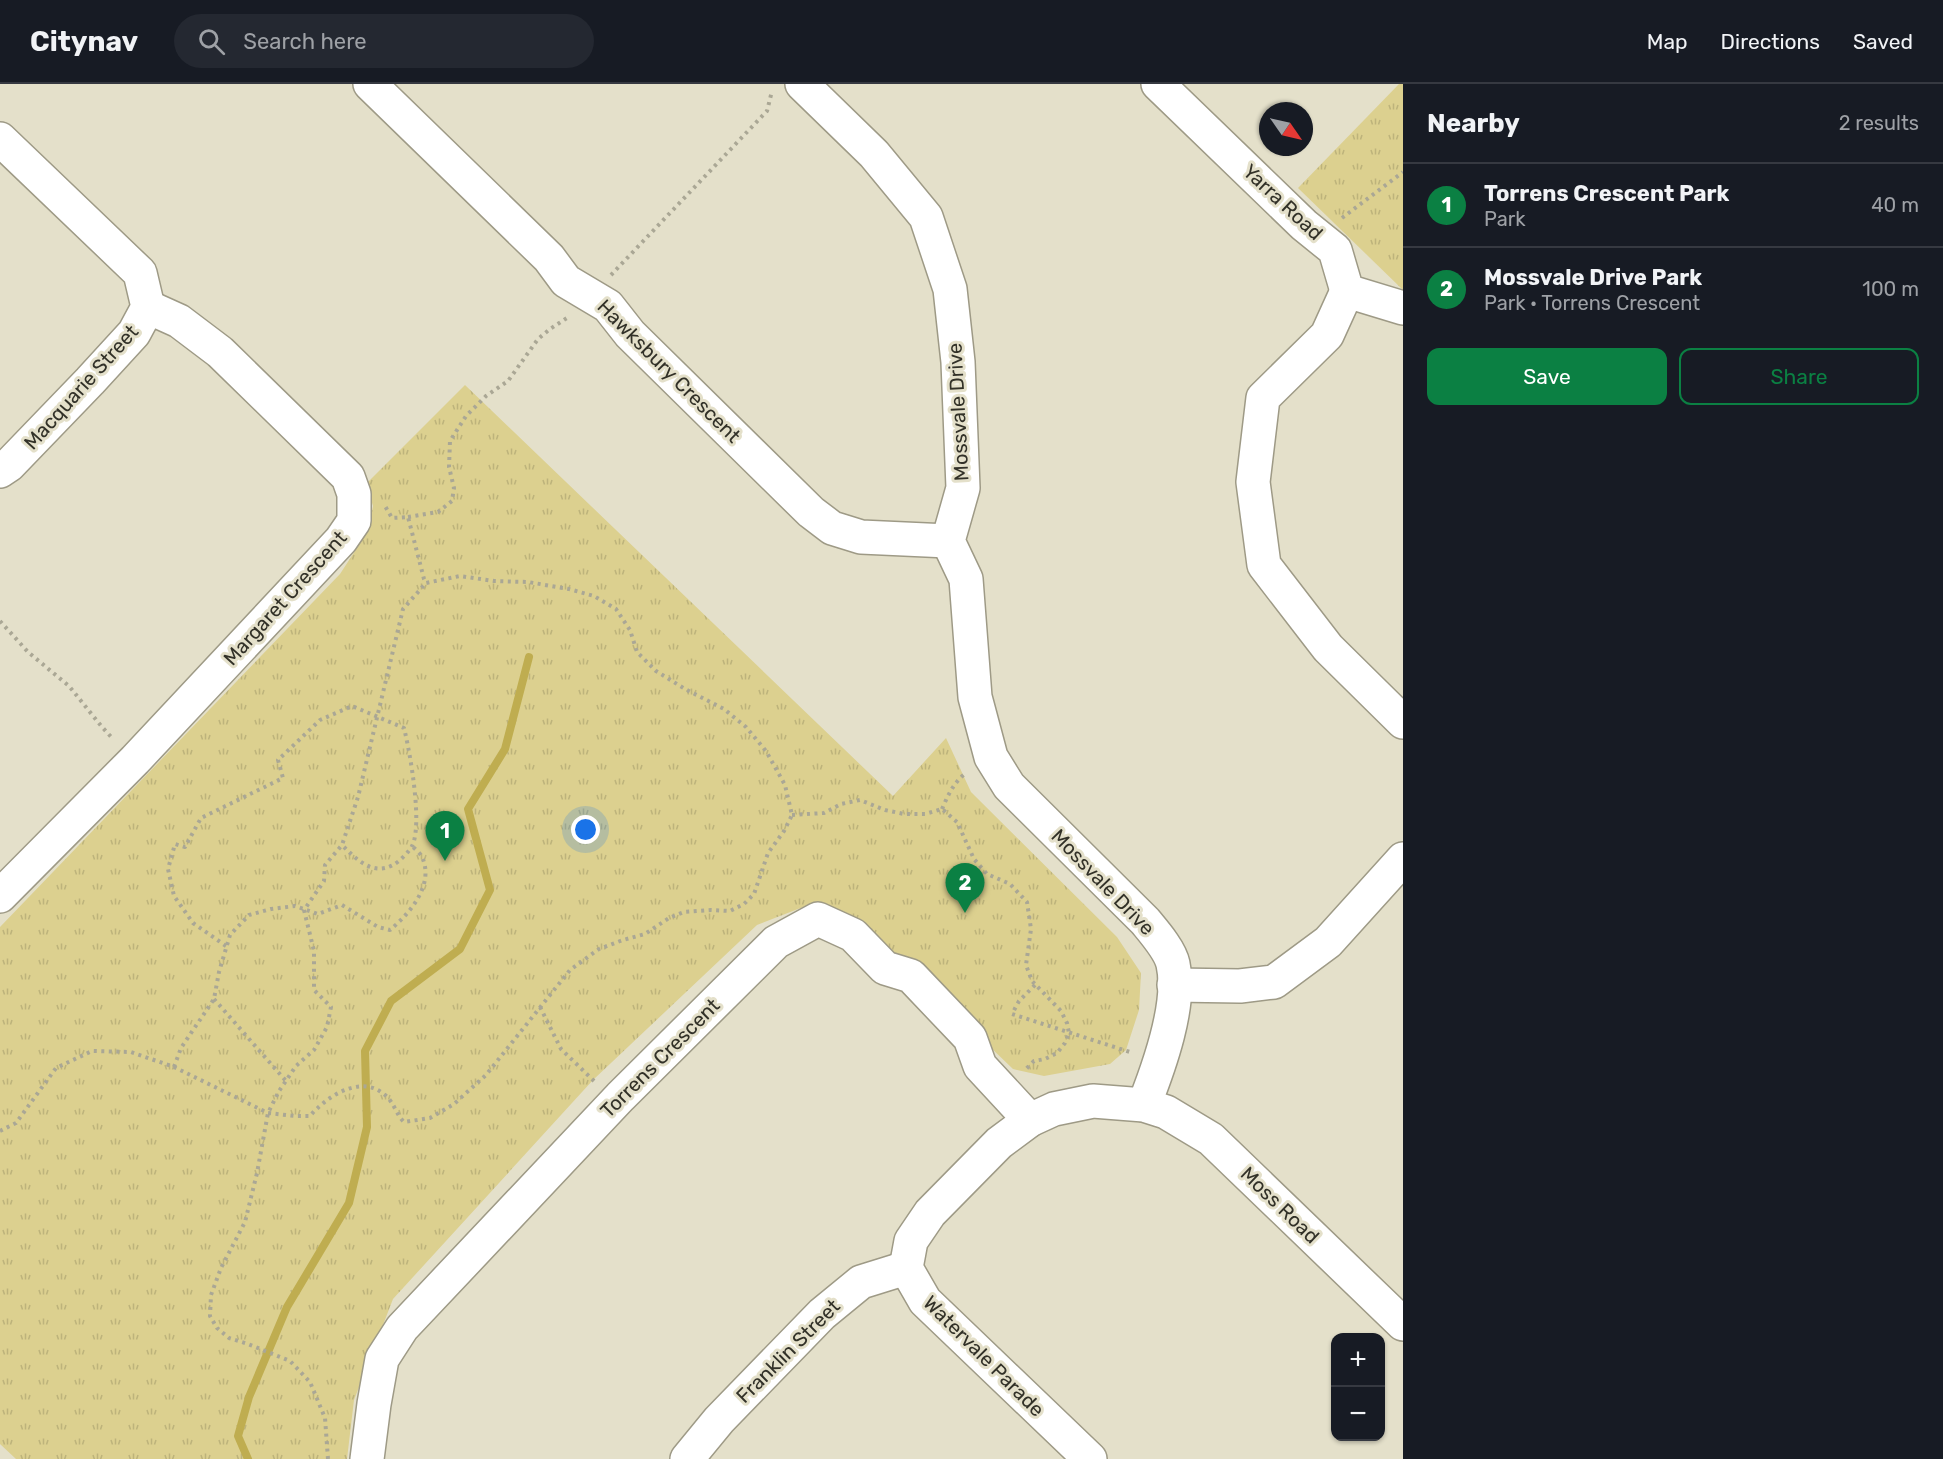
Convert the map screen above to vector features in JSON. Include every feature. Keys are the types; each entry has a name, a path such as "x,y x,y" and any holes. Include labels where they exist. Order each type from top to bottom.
{"street":[{"name":"Hawksbury Crescent","path":"370,84 549,258 566,281 608,306 630,334 811,512 832,528 861,537 948,541"},
{"name":"Yarra Road","path":"1158,84 1317,236 1335,249 1347,291"},
{"name":"Mossvale Drive","path":"814,88 874,154 926,217 950,289 958,362 963,488 948,541 966,579 975,697 992,757 1009,786 1145,921 1173,963 1173,1013 1155,1077 1144,1105"},
{"name":"Macquarie Street","path":"0,139 140,273 148,307 134,333 9,465 0,471"},
{"path":"1403,308 1347,291 1327,335 1263,398 1253,482 1264,565 1328,648 1403,722"},
{"path":"148,307 179,321 220,352 348,477 354,494"},
{"name":"Margaret Crescent","path":"0,896 135,760 341,540 354,521 354,494"},
{"path":"1174,985 1240,986 1274,982 1328,942 1403,859"},
{"name":"Torrens Crescent","path":"367,1459 382,1359 402,1328 620,1097 776,942 818,919 853,935 885,968 912,976 970,1038 980,1066 1030,1120"},
{"path":"906,1268 911,1241 930,1213 999,1143 1030,1120 1054,1109 1093,1101 1144,1105"},
{"name":"Moss Road","path":"1144,1105 1166,1112 1211,1138 1403,1324"},
{"name":"Franklin Street","path":"687,1459 718,1420 822,1314 861,1282 906,1268"},
{"name":"Watervale Parade","path":"906,1268 925,1301 1090,1459"}],"path":[{"path":"605,282 767,111 774,84"},
{"path":"1317,236 1403,172"},
{"path":"354,494 377,492 392,518 438,512 452,501 454,488 449,467 450,441 466,416 486,396 508,381 538,339 550,328 573,314"},
{"path":"408,517 426,583"},
{"path":"0,1131 16,1124 56,1068 92,1051 131,1052 174,1067 268,1113 310,1116 330,1097 348,1089 367,1086 382,1092 395,1106 404,1122 430,1118 454,1104 486,1076 570,970 599,949 645,934 669,918 684,912 730,911 744,904 754,894 768,854 792,815 785,785 766,751 746,727 724,709 656,671 637,652 630,630 616,609 594,596 528,582 494,581 460,576 426,583 403,609 358,796 342,845 325,866 324,881 304,910 314,951 314,990 331,1007 327,1027 314,1050 296,1066 268,1113 257,1173 244,1222 221,1268 211,1295 210,1316 217,1328 229,1338 290,1361 310,1382 325,1418 328,1459"},
{"path":"0,621 28,652 69,686 102,727 135,760"},
{"path":"226,946 193,923 174,896 168,869 175,844 185,847 201,819 283,778 278,760 321,720 352,706 404,728 416,796 416,830 412,846 396,864 383,870 363,865 342,845"},
{"path":"792,815 824,813 841,804 860,800 885,810 904,814 926,814 942,809 951,790 973,767"},
{"path":"942,809 957,822 974,859 987,874 1010,884 1028,902 1032,929 1026,965 1032,981 1061,1011 1067,1023 1068,1034 1065,1044 1057,1053 1034,1061 1020,1075"},
{"path":"174,1067 181,1048 214,999 230,935 249,915 295,906 318,914 342,905 378,927 390,930 420,897 425,872 422,857 412,846"},
{"path":"1035,985 1019,1001 1012,1014 1068,1034 1140,1055"},
{"path":"214,999 286,1081"},
{"path":"540,1007 561,1049 593,1080 620,1097"}],"green space":[{"path":"1399,84 1403,84 1403,290 1298,188"},
{"path":"465,385 893,796 946,738 971,792 1117,937 1141,973 1139,1010 1126,1050 1110,1064 1044,1076 1013,1069 859,925 816,902 757,925 593,1080 393,1299 354,1400 347,1459 16,1459 0,1444 0,927 340,574 368,531 373,506 366,484"}],"waterway":[{"path":"248,1459 238,1436 249,1397 287,1307 349,1203 367,1127 365,1051 391,1001 460,949 490,890 468,809 505,749 529,657"}],"place":[{"name":"Torrens Crescent Park","path":"445,861"},
{"name":"Mossvale Drive Park","path":"965,913"}]}
